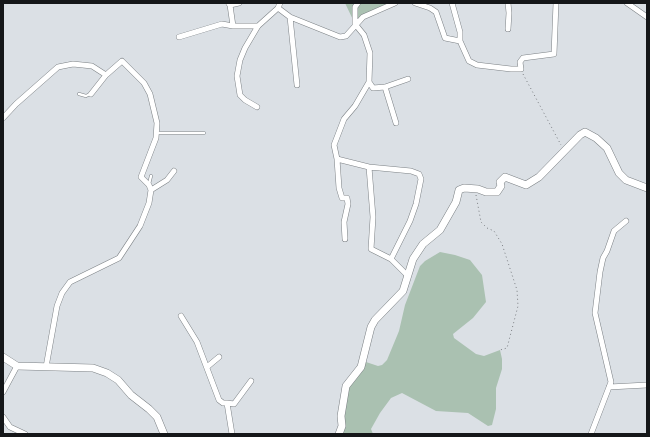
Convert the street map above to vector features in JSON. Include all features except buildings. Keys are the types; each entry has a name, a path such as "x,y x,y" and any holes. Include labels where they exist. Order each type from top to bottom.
{"street":[{"path":"233,26 229,4 239,3"},
{"path":"344,239 344,222 348,204 347,198 342,198 339,188 337,159 334,145 340,130 369,82 370,52 364,35 356,24 355,7 358,3"},
{"path":"257,107 245,100 240,95 237,76 240,60 258,26 279,6 290,17 340,37 346,36 363,17 395,3"},
{"path":"415,3 430,8 436,12 445,38 460,41"},
{"path":"452,3 460,32 460,41 469,61 477,65 521,68 520,62 523,58 554,54 556,3"},
{"path":"508,3 508,29"},
{"path":"628,3 647,17"},
{"path":"290,17 297,85"},
{"path":"179,37 222,24 233,26 258,26"},
{"path":"46,367 57,306 62,293 70,282 119,258 143,218 149,202 150,188 141,177 157,133 155,111 150,94 139,76 122,61 106,75 91,94"},
{"path":"3,118 16,104 58,67 73,64 92,66 106,75"},
{"path":"369,82 373,88 385,87 408,79"},
{"path":"385,87 396,123"},
{"path":"339,434 342,426 341,416 346,386 361,367 374,320 403,291 413,259 420,248 440,230 456,202 459,190 464,188 478,189 486,192 497,192 501,186 500,182 505,177 526,185 539,177 585,132 596,138 607,148 619,173 626,180 647,188"},
{"path":"337,159 369,167 411,171 418,174 421,179 416,204 410,221 391,259"},
{"path":"369,167 372,217 371,249 391,259 408,275"},
{"path":"150,188 167,180 174,171"},
{"path":"591,434 598,411 611,382 595,314 603,258 608,251 614,231 626,221"},
{"path":"181,316 197,342 219,400 223,403 234,404 251,382"},
{"path":"3,357 17,366 93,368 107,373 118,380 131,395 150,409 157,418 164,434"},
{"path":"207,367 218,357"},
{"path":"3,392 17,366"},
{"path":"609,387 647,385"},
{"path":"227,403 232,434"},
{"path":"3,417 10,427 26,434"}],"lane":[{"path":"79,94 86,96 91,94"},
{"path":"157,133 204,133"},
{"path":"150,188 151,176"}],"path":[{"path":"521,68 550,128 564,151"},
{"path":"478,189 475,194 481,222 487,228 494,230 502,244 517,290 518,306 507,348 500,350"}],"green space":[{"path":"345,3 395,3 355,24"},
{"path":"440,252 470,260 482,275 486,302 473,318 453,334 454,338 476,354 484,356 500,350 502,369 496,388 496,409 492,425 488,426 468,413 436,411 402,393 391,398 380,413 371,429 373,434 339,434 346,386 363,361 378,366 382,365 387,360 399,331 405,305 420,266 425,261"}]}
